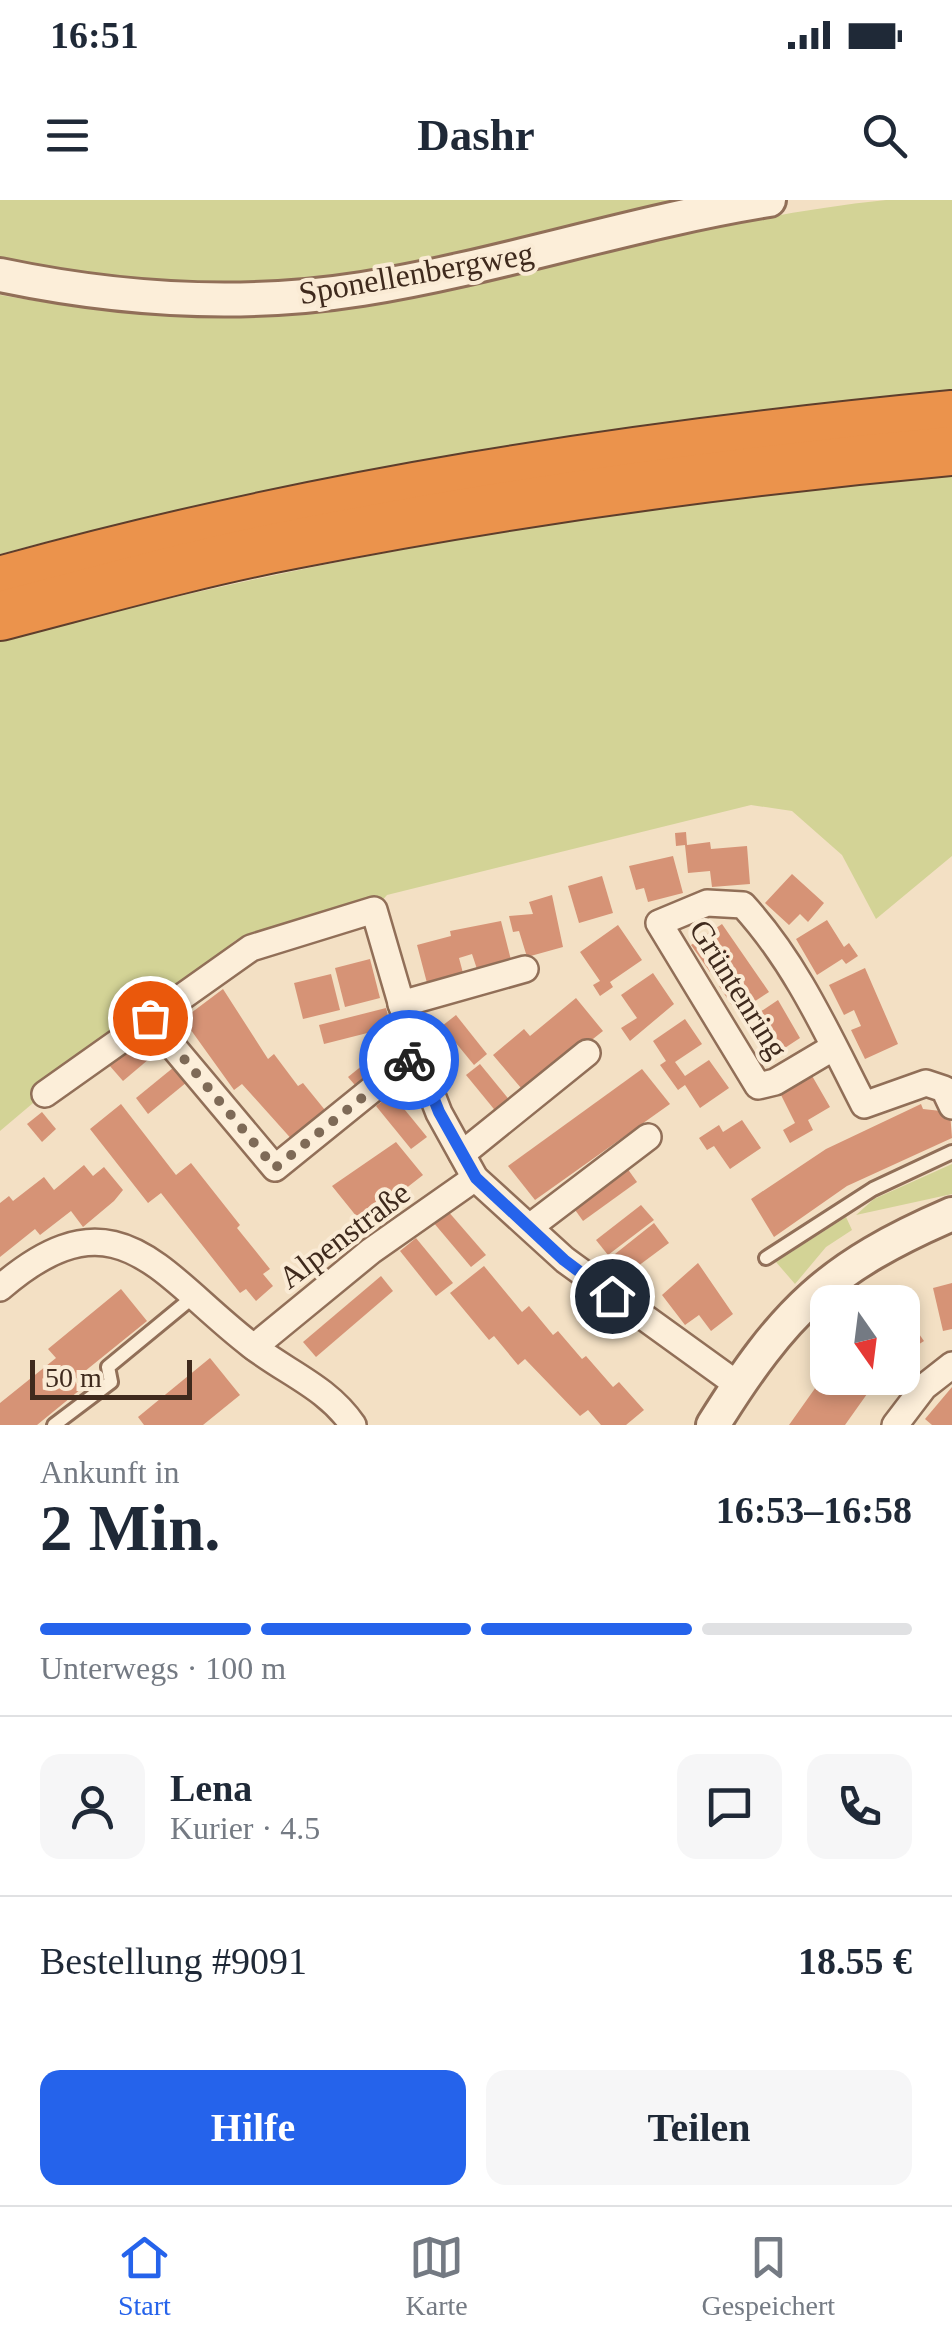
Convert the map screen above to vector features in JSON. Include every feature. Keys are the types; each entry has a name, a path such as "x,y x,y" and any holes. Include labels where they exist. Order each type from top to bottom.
{"highway":[{"path":"0,581 155,540 395,489 698,443 952,416"},
{"path":"0,616 291,544 451,516 740,472 952,451"}],"street":[{"name":"Sponellenbergweg","path":"0,275 99,293 170,300 301,296 454,271 769,200"},
{"name":"Grüntenring","path":"834,1047 775,1082 758,1086 659,923 707,903 743,905 780,945 834,1047 864,1105 926,1083 944,1089 952,1106"},
{"path":"46,1094 251,948 374,910 416,1054 439,1112 476,1178 564,1260 738,1385"},
{"path":"401,1004 525,969"},
{"path":"150,1018 275,1168 416,1054"},
{"path":"462,1154 588,1054"},
{"path":"531,1226 648,1137"},
{"name":"Alpenstraße","path":"254,1347 372,1251 476,1178"},
{"path":"713,1425 738,1385 792,1316 828,1282 887,1242 952,1214"},
{"path":"0,1288 52,1250 83,1242 133,1249 164,1267 254,1347 336,1400 353,1425"},
{"path":"895,1425 924,1387 952,1365"}],"lane":[{"path":"766,1258 856,1199 952,1152"},
{"path":"54,1425 111,1382 108,1366 194,1297"}],"green space":[{"path":"0,200 698,200 431,262 295,282 227,286 138,282 0,261"},
{"path":"886,200 952,200 952,393 710,421 473,455 237,498 0,554 0,295 77,307 193,316 310,310 455,286 741,222"},
{"path":"952,474 952,856 876,919 842,855 792,811 751,805 387,895 380,903 236,940 162,1000 144,1003 42,1087 39,1098 0,1131 0,641 236,583 472,537 710,501"},
{"path":"952,1164 952,1194 856,1215 874,1199"},
{"path":"846,1217 852,1230 826,1247 795,1284 776,1262"}],"building":[{"path":"686,832 687,845 710,842 711,849 747,846 750,884 712,887 710,871 688,873 685,845 676,846 675,833"},
{"path":"673,856 683,893 648,902 644,888 636,890 629,866"},
{"path":"792,874 824,903 808,922 800,914 789,925 765,903"},
{"path":"602,876 613,913 579,923 568,886"},
{"path":"552,895 563,947 527,957 519,931 513,932 509,916 533,914 529,902"},
{"path":"827,920 844,947 849,943 858,956 846,964 842,959 817,975 796,939"},
{"path":"501,921 511,960 477,969 472,954 459,958 463,973 427,983 417,945 451,936 450,931"},
{"path":"722,924 769,992 737,1013 719,986 731,978 722,964 710,972 691,945"},
{"path":"618,925 642,960 610,982 613,987 600,996 593,985 600,981 580,952"},
{"path":"370,959 380,998 345,1007 335,968"},
{"path":"865,968 898,1044 865,1059 851,1030 861,1026 854,1010 844,1015 829,985"},
{"path":"653,973 674,1004 630,1041 621,1028 637,1018 621,995"},
{"path":"331,974 340,1010 303,1019 294,983"},
{"path":"223,989 268,1059 274,1054 298,1086 303,1083 329,1115 295,1143 242,1084 234,1090 183,1019"},
{"path":"576,998 603,1031 554,1070 550,1065 521,1088 493,1055 524,1029 530,1036"},
{"path":"778,1000 800,1038 768,1059 749,1031 760,1024 754,1016"},
{"path":"386,1008 391,1027 324,1044 319,1025"},
{"path":"456,1015 487,1054 474,1065 442,1026"},
{"path":"685,1019 702,1044 675,1062 685,1076 709,1060 729,1088 700,1108 685,1085 678,1090 660,1065 666,1061 653,1041"},
{"path":"148,1032 162,1048 123,1081 109,1065"},
{"path":"379,1052 391,1067 360,1091 348,1077"},
{"path":"480,1064 511,1102 498,1114 466,1075"},
{"path":"174,1067 187,1082 148,1114 136,1098"},
{"path":"642,1069 670,1104 535,1200 508,1166"},
{"path":"811,1074 830,1107 808,1120 813,1130 790,1143 783,1130 795,1123 780,1093"},
{"path":"392,1094 427,1137 411,1149 376,1106"},
{"path":"121,1104 176,1175 191,1163 240,1225 237,1228 270,1269 263,1274 273,1286 256,1301 246,1289 240,1293 161,1193 148,1203 90,1129"},
{"path":"921,1104 923,1109 950,1112 952,1138 847,1186 774,1237 751,1199 826,1149"},
{"path":"42,1112 56,1129 42,1142 27,1124"},
{"path":"742,1120 761,1148 730,1169 714,1146 707,1150 699,1138 719,1125 723,1132"},
{"path":"396,1142 423,1175 391,1200 387,1193 357,1217 332,1186"},
{"path":"84,1165 93,1176 104,1167 123,1190 114,1201 83,1227 71,1211 40,1235 35,1229 0,1257 0,1203 9,1196 13,1201 44,1177 54,1190"},
{"path":"627,1168 637,1182 583,1221 573,1207"},
{"path":"641,1205 654,1220 608,1255 596,1240"},
{"path":"447,1210 486,1255 471,1267 433,1222"},
{"path":"654,1223 669,1243 630,1272 615,1254"},
{"path":"416,1238 453,1283 436,1296 400,1251"},
{"path":"698,1263 733,1314 711,1331 699,1315 685,1325 662,1295"},
{"path":"484,1266 522,1312 529,1306 553,1335 558,1331 582,1359 586,1356 613,1387 619,1382 644,1410 626,1425 601,1425 588,1410 580,1416 525,1359 518,1365 494,1336 489,1340 450,1293"},
{"path":"381,1276 393,1291 316,1357 303,1342"},
{"path":"952,1283 952,1329 943,1331 933,1288"},
{"path":"121,1289 147,1321 74,1380 81,1389 37,1425 0,1425 0,1403 56,1358 48,1349"},
{"path":"210,1358 240,1395 203,1425 144,1425 138,1417"},
{"path":"952,1387 952,1425 932,1425 925,1419"},
{"path":"810,1395 866,1395 845,1425 789,1425"}],"way so far":[{"path":"150,1018 275,1168 409,1060"}],"route":[{"path":"409,1060 416,1054 439,1112 476,1178 564,1260 612,1296"}]}
